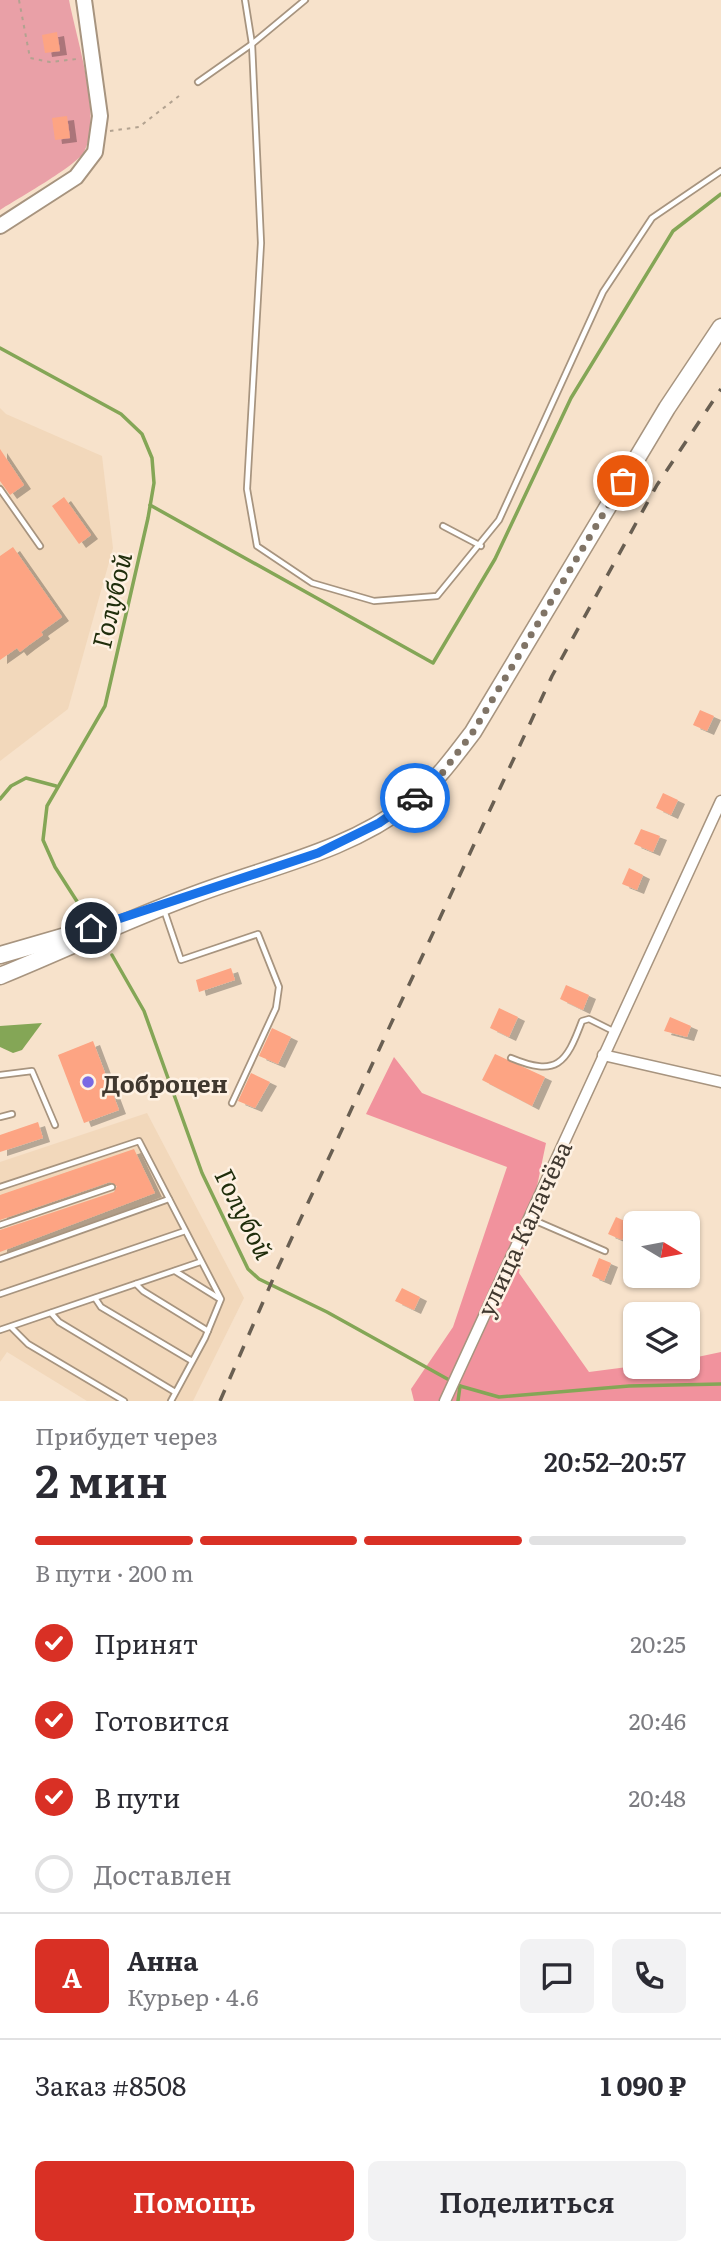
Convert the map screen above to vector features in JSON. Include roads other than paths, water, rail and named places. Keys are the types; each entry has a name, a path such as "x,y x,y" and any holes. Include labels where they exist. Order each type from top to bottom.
{"main road":[{"path":"0,955 159,908 329,849 410,803 440,776 484,713 667,408 721,327"},
{"path":"0,976 159,908"}],"street":[{"path":"0,226 76,177 95,152 100,116 84,0"},
{"name":"улица Калачёва","path":"445,1401 721,801"},
{"path":"603,1055 721,1082"}],"lane":[{"path":"245,0 252,44 261,243 247,489 257,546 312,583 374,601 437,596 481,546 499,520 603,292 652,218 721,171"},
{"path":"198,82 252,44 305,0"},
{"path":"0,489 40,546"},
{"path":"443,526 481,546"},
{"path":"159,908 181,960 258,934 279,987 276,1008 232,1103"},
{"path":"511,1058 532,1067 556,1066 565,1058 583,1021 589,1019 614,1031"},
{"path":"0,1075 32,1071 55,1125"},
{"path":"0,1117 12,1114"},
{"path":"0,1186 139,1141 221,1299"},
{"path":"0,1225 113,1187"},
{"path":"0,1259 169,1199"},
{"path":"528,1217 605,1251"},
{"path":"0,1294 184,1231"},
{"path":"0,1331 200,1262"},
{"path":"175,1270 221,1299"},
{"path":"136,1284 208,1331"},
{"path":"95,1298 101,1307 192,1361"},
{"path":"171,1401 208,1331 221,1299"},
{"path":"51,1313 59,1322 176,1392"},
{"path":"11,1327 28,1344 124,1401"}],"waterway":[{"path":"150,505 433,663 495,559 571,398 673,231 721,194"},
{"name":"Голубой","path":"0,348 121,414 142,434 152,458 154,483 148,518 105,706 47,806 43,840 55,867 87,917"},
{"path":"0,799 11,786 26,778 56,786"},
{"name":"Голубой","path":"112,955 144,1011 202,1173 248,1269 259,1279 327,1312 460,1386 499,1397 629,1386 721,1384"},
{"name":"Голубой","path":"458,1401 460,1386"}],"railway":[{"path":"220,1401 276,1272 552,676 657,485 721,389"}],"place":[{"name":"Доброцен","path":"88,1082"}]}
